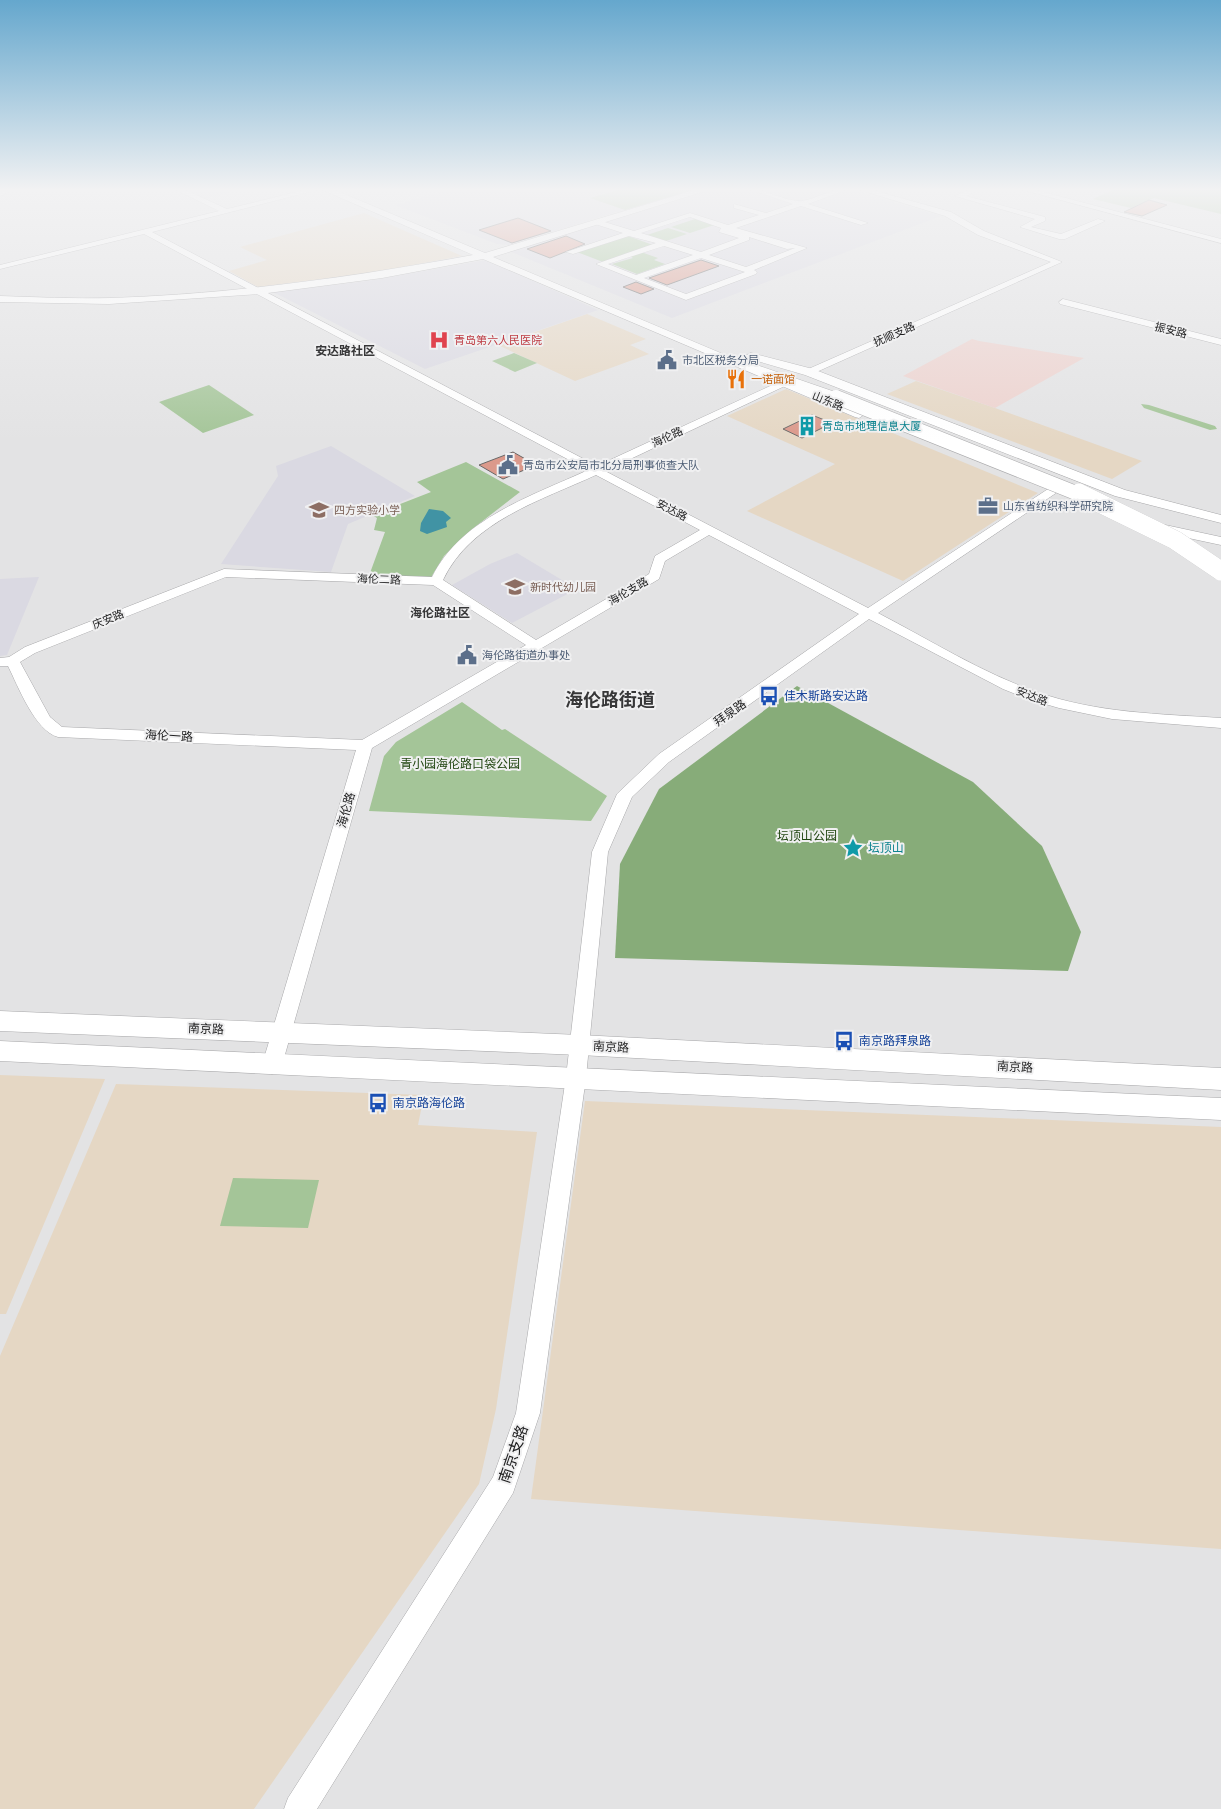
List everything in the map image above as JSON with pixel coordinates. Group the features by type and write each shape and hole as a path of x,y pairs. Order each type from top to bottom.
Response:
{"highway":[{"path":"745,359 1084,488 1177,533 1221,560"},
{"path":"763,360 839,395 1076,492 1175,540 1221,571"}],"main road":[{"path":"0,298 109,301 260,290 391,272"},
{"name":"山东路","path":"537,272 745,359 784,383 1052,491 1119,516 1183,534 1221,541"},
{"name":"山东路","path":"547,272 718,342"},
{"name":"山东路","path":"745,359 763,360 808,372 1086,481 1148,502 1221,519"},
{"path":"1148,502 1196,508 1221,508"},
{"path":"1119,516 1158,531 1221,564"},
{"name":"南京路","path":"0,1021 580,1045 1221,1079"},
{"path":"0,1051 1221,1109"}],"street":[{"name":"安达路","path":"225,272 594,471 710,529 868,614 1008,686 1050,703 1141,717 1221,723"},
{"path":"622,272 686,297 752,272"},
{"path":"636,278 652,272"},
{"name":"抚顺支路","path":"808,372 1034,272"},
{"name":"振安路","path":"1064,302 1221,342"},
{"name":"海伦路","path":"436,581 448,558 462,542 504,513 784,383"},
{"name":"拜泉路","path":"580,1045 600,852 625,794 664,758 868,614 1052,491"},
{"name":"海伦支路","path":"535,645 655,576 659,560 710,529"},
{"name":"海伦二路","path":"207,580 224,573 436,581"},
{"name":"庆安路","path":"6,662 30,650 207,580"},
{"path":"365,745 535,645 436,581"},
{"name":"海伦一路","path":"6,662 44,720 58,732 365,745"},
{"name":"海伦路","path":"272,1065 365,745"},
{"name":"南京支路","path":"299,1809 504,1484 528,1413 580,1045"}],"shaded area":[{"path":"232,272 373,272 370,273 258,287"},
{"name":"青岛第六人民医院","path":"416,272 514,272 598,310 425,369 273,292 367,281"},
{"path":"561,272 792,272 672,318"},
{"path":"587,314 646,339 630,345 649,354 575,381 498,345"},
{"path":"972,339 1084,358 995,408 903,376"},
{"path":"916,381 1142,461 1112,479 887,394"},
{"path":"786,389 1038,493 903,581 747,511 835,464 727,416"},
{"name":"四方实验小学","path":"331,446 415,496 348,524 331,572 221,564 278,476 276,466"},
{"name":"新时代幼儿园","path":"517,553 577,589 512,623 452,585 490,564"},
{"path":"39,577 7,655 0,656 0,579"},
{"path":"0,1075 105,1079 6,1314 0,1314"},
{"path":"116,1084 424,1095 418,1125 537,1132 496,1409 479,1484 254,1809 0,1809 0,1356"},
{"path":"585,1101 1221,1127 1221,1549 531,1499"}],"green space":[{"path":"514,353 537,363 515,372 492,361"},
{"path":"209,385 254,415 203,433 159,402"},
{"path":"1141,404 1215,426 1217,429 1210,430 1144,408"},
{"path":"466,462 520,492 471,530 444,556 430,579 370,573 385,532 374,530 377,518 372,515 431,492 417,482"},
{"name":"坛顶山公园","path":"797,686 973,782 1042,846 1081,932 1068,971 615,958 620,864 659,789"},
{"name":"青小园海伦路口袋公园","path":"462,702 502,730 505,729 607,796 591,821 369,811 384,756 396,742"},
{"path":"233,1178 319,1180 308,1228 220,1226"}],"water":[{"path":"429,509 443,511 451,518 446,522 447,527 427,534 420,531 421,523"}],"building":[{"path":"665,272 701,272 667,285 649,278"},
{"path":"636,282 654,289 641,294 623,287"},
{"name":"青岛市地理信息大厦","path":"812,415 832,423 802,438 783,429"},
{"name":"青岛市公安局市北分局刑事侦查大队","path":"513,452 536,465 503,479 479,465"}],"place":[{"name":"青岛第六人民医院","path":"439,340"},
{"name":"市北区税务分局","path":"667,360"},
{"name":"一诺面馆","path":"736,379"},
{"name":"青岛市地理信息大厦","path":"807,426"},
{"name":"青岛市公安局市北分局刑事侦查大队","path":"508,465"},
{"name":"山东省纺织科学研究院","path":"988,506"},
{"name":"四方实验小学","path":"319,510"},
{"name":"新时代幼儿园","path":"515,587"},
{"name":"海伦路街道办事处","path":"467,655"},
{"name":"佳木斯路安达路","path":"769,696"},
{"name":"坛顶山","path":"853,848"},
{"name":"南京路拜泉路","path":"844,1041"},
{"name":"南京路海伦路","path":"378,1103"}],"district":[{"name":"安达路社区","path":"345,351"},
{"name":"海伦路社区","path":"440,613"},
{"name":"海伦路街道","path":"610,700"}]}
